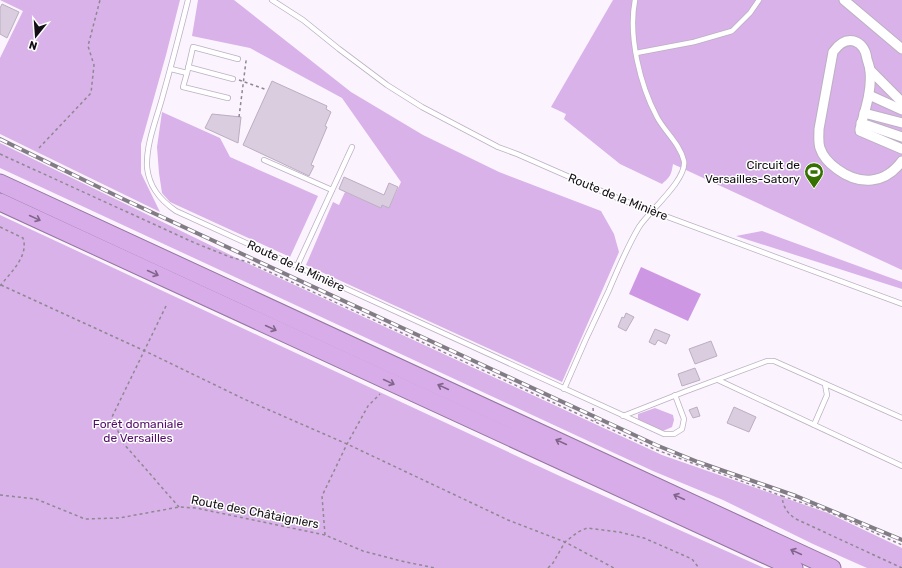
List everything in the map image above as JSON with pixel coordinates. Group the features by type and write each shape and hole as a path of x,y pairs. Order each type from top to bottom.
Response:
{"highway":[{"path":"0,183 832,568"},
{"path":"0,202 794,568"}],"street":[{"path":"844,0 902,49"},
{"path":"902,149 862,133 860,129 861,123 869,95 871,81 866,52 863,47 856,42 850,41 842,43 837,46 833,52 819,130 818,141 821,152 832,165 844,174 859,180 872,181 884,177 902,161"},
{"path":"870,70 902,102"},
{"path":"869,95 902,110"},
{"path":"864,113 902,122"},
{"path":"861,123 902,137"}],"lane":[{"name":"Route de la Minière","path":"188,0 148,150 147,168 152,188 163,202 176,211 664,434 674,434 682,429 684,418 675,395"},
{"name":"Route de la Minière","path":"272,0 303,20 387,85 422,107 498,147 652,212 902,304"},
{"path":"564,389 627,250 640,226 676,184 684,170 684,161 676,144 658,118 645,92 636,53 633,30 634,0"},
{"path":"636,53 694,42 732,30 750,13 759,0"},
{"path":"228,98 183,87 193,47 238,59"},
{"path":"188,67 233,79"},
{"path":"170,69 187,74"},
{"path":"297,266 352,147"},
{"path":"264,160 332,190"},
{"path":"623,416 767,361 774,361 902,418"},
{"path":"718,380 902,466"},
{"path":"814,425 827,395 825,384"}],"path":[{"path":"39,148 91,93 94,65 88,46 100,0"},
{"path":"238,59 246,60 239,117"},
{"path":"233,79 267,90"},
{"path":"0,154 195,243 230,257 248,262 597,423 673,456 827,511 902,546"},
{"path":"0,227 23,238 25,245 20,261 0,286 244,399 347,444 508,520 565,542 614,568"},
{"path":"166,306 145,352 112,417 123,443 179,506"},
{"path":"325,535 322,496 347,444 368,406 380,394"},
{"path":"594,403 593,413 594,419 597,423"},
{"name":"Route des Châtaigniers","path":"0,495 36,499 85,519 119,518 179,506 196,508 325,535 363,551 435,568"},
{"path":"782,496 783,505 788,514 796,519 902,568"},
{"path":"548,568 553,563 565,542 578,532 587,528 619,532 644,538 692,559 699,568"}],"green space":[{"path":"0,0 180,0 141,144 141,173 160,212 0,134 0,58 23,11"},
{"path":"198,0 234,0 351,92 423,135 499,172 601,211 614,234 619,252 562,382 306,265 333,202 339,205 345,192 381,208 382,205 389,208 401,182 342,98 250,48 192,36"},
{"name":"Circuit de Versailles-Satory","path":"613,0 902,0 902,270 673,164 670,175 662,184 620,164 564,119 566,114 551,107"},
{"path":"162,112 220,138 230,157 318,196 290,257 170,202 162,193 157,147"},
{"path":"0,143 247,263 662,455 828,513 902,548 902,568 867,568 813,544 723,500 653,471 0,168"},
{"name":"Forêt domaniale de Versailles","path":"0,215 564,478 764,568 0,568"},
{"path":"762,231 902,282 902,289 736,236"},
{"path":"655,408 673,415 674,420 672,427 663,431 638,420 638,414"}],"shaded area":[{"path":"641,267 701,294 688,321 629,294"}],"building":[{"path":"2,4 19,12 7,38 0,34 0,8"},
{"path":"272,81 327,106 326,109 331,112 325,126 327,127 311,165 314,166 309,176 243,145"},
{"path":"212,114 241,117 238,143 205,128"},
{"path":"344,177 384,195 389,183 398,187 389,208 382,205 381,208 339,189"},
{"path":"626,313 634,317 626,331 618,327 622,317 624,318"},
{"path":"655,329 670,335 666,344 658,340 655,345 649,342"},
{"path":"711,341 717,356 695,364 689,349"},
{"path":"695,368 700,380 682,386 678,374"},
{"path":"697,407 700,416 693,418 689,410"},
{"path":"734,407 756,417 749,432 727,423"}],"railway":[{"path":"0,139 123,199 656,445 698,462 796,496 902,540"}],"place":[{"name":"Circuit de Versailles-Satory","path":"814,189"}]}
